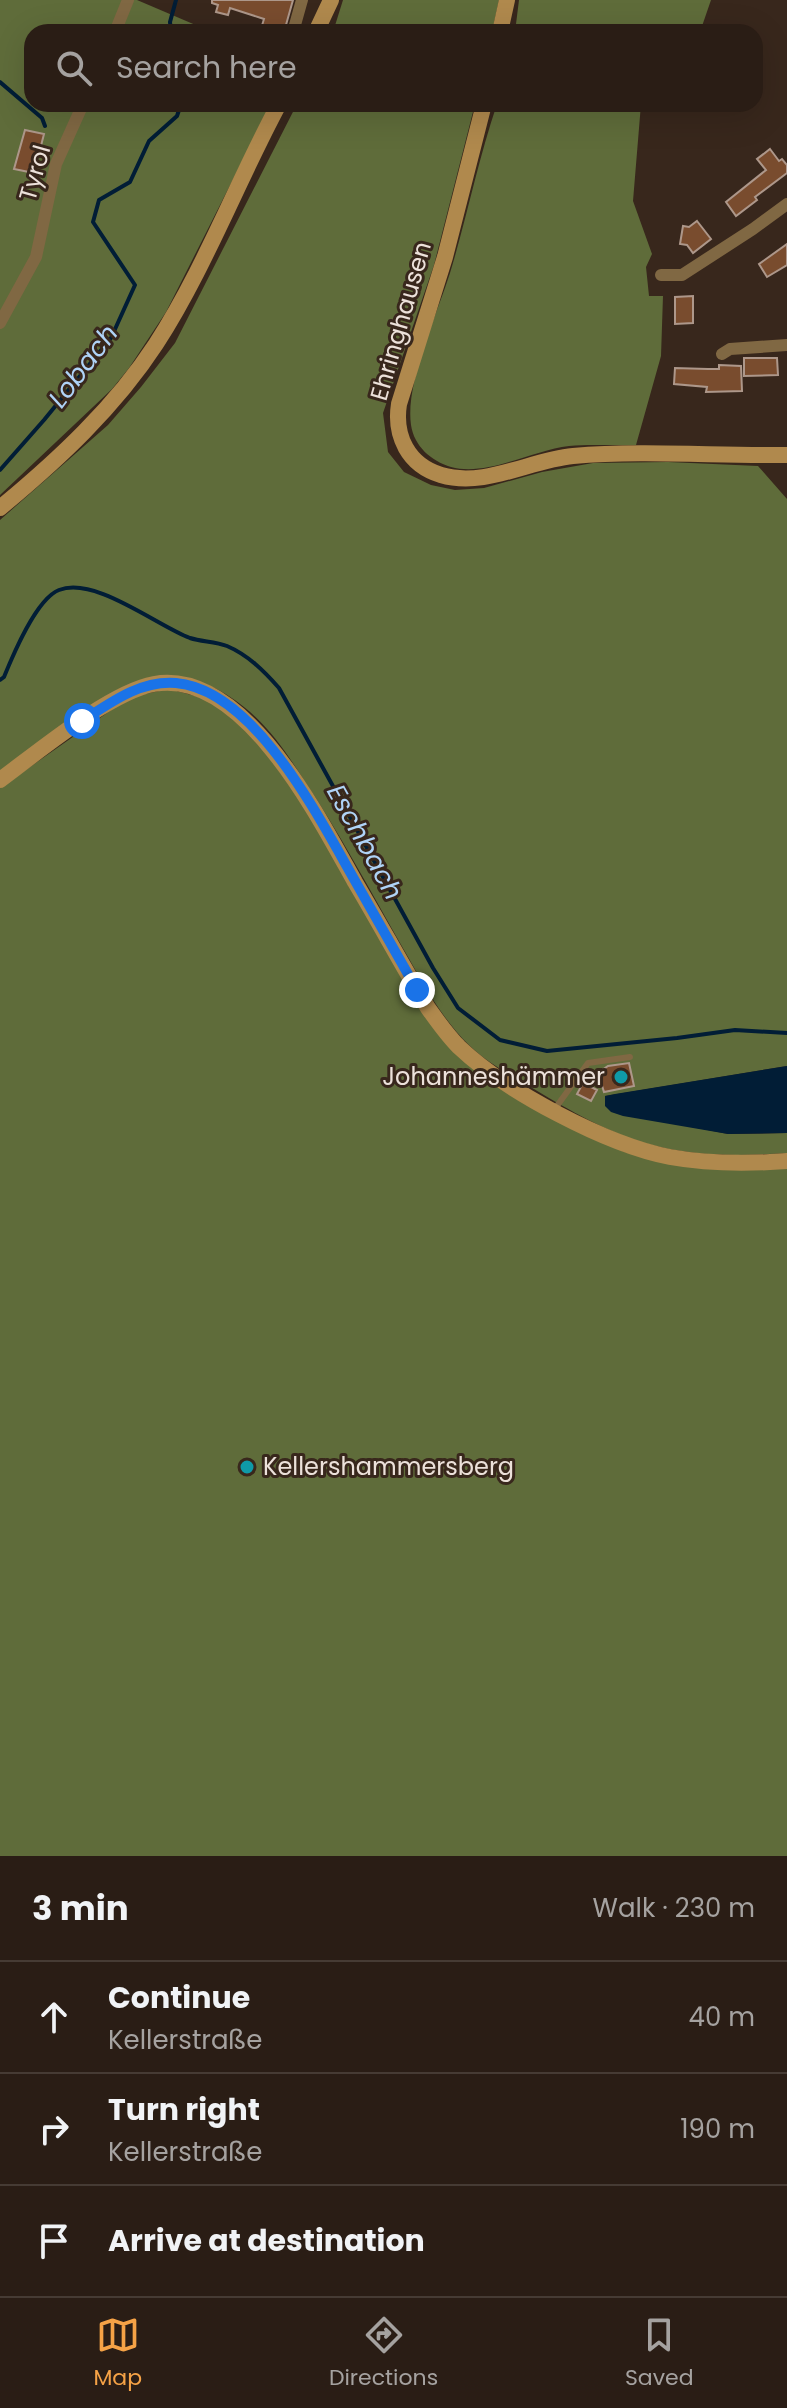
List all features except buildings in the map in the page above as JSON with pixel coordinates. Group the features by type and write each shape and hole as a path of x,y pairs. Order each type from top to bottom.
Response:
{"main road":[{"path":"320,24 331,0"},
{"path":"502,24 507,0"},
{"path":"0,508 104,412 156,344 184,297 273,112"},
{"name":"Ehringhausen","path":"482,112 445,257 399,404 398,428 409,454 431,471 468,478 574,456 787,455"},
{"path":"0,780 110,703 142,687 178,683 212,696 251,725 291,774 417,990 447,1034 479,1064 554,1110 616,1141 654,1154 729,1163 787,1161"}],"street":[{"path":"118,24 128,0"},
{"path":"295,24 302,0"},
{"name":"Tyrol","path":"0,323 36,257 56,164 79,112"},
{"path":"661,275 682,275 787,204"},
{"path":"722,354 730,349 787,345"}],"lane":[{"path":"554,1110 588,1063 630,1057"}],"green space":[{"path":"0,0 137,0 193,24 24,24 24,112 267,112 166,312 129,368 112,389 0,495"},
{"path":"343,0 499,0 494,24 336,24"},
{"path":"519,0 711,0 703,24 516,24"},
{"path":"293,112 473,112 434,265 383,413 388,452 404,472 431,485 455,490 484,488 542,472 593,463 758,466 787,499 787,1066 605,1096 682,1125 728,1134 787,1133 787,1153 700,1153 633,1139 575,1113 476,1051 459,1035 433,1000 342,841 283,749 253,714 213,687 180,677 155,677 0,772 0,520 108,425 175,343"},
{"path":"495,112 640,112 633,201 652,254 646,267 649,296 663,296 661,356 636,445 569,446 495,466 465,469 451,467 430,457 416,440 410,408 417,370 450,273"},
{"path":"169,689 203,698 227,713 253,737 306,809 433,1026 624,1152 787,1168 787,1856 0,1856 0,788 117,706 140,695"}],"water":[{"path":"787,1066 787,1133 728,1134 623,1116 605,1106 605,1096"}],"waterway":[{"name":"Lobach","path":"170,24 176,0"},
{"path":"0,82 24,103"},
{"path":"35,112 45,126"},
{"name":"Lobach","path":"0,470 111,338 135,285 93,222 99,200 130,182 149,141 178,112"},
{"name":"Eschbach","path":"0,680 34,616 50,595 59,590 90,590 125,604 190,638 227,646 255,664 279,688 458,1008 500,1040 547,1051 735,1030 787,1033"}],"place":[{"name":"Johanneshämmer","path":"621,1077"},
{"name":"Kellershammersberg","path":"247,1467"}],"route":[{"path":"82,721 142,687 170,683 185,684 202,691 242,717 274,751 315,811 417,990"}]}
